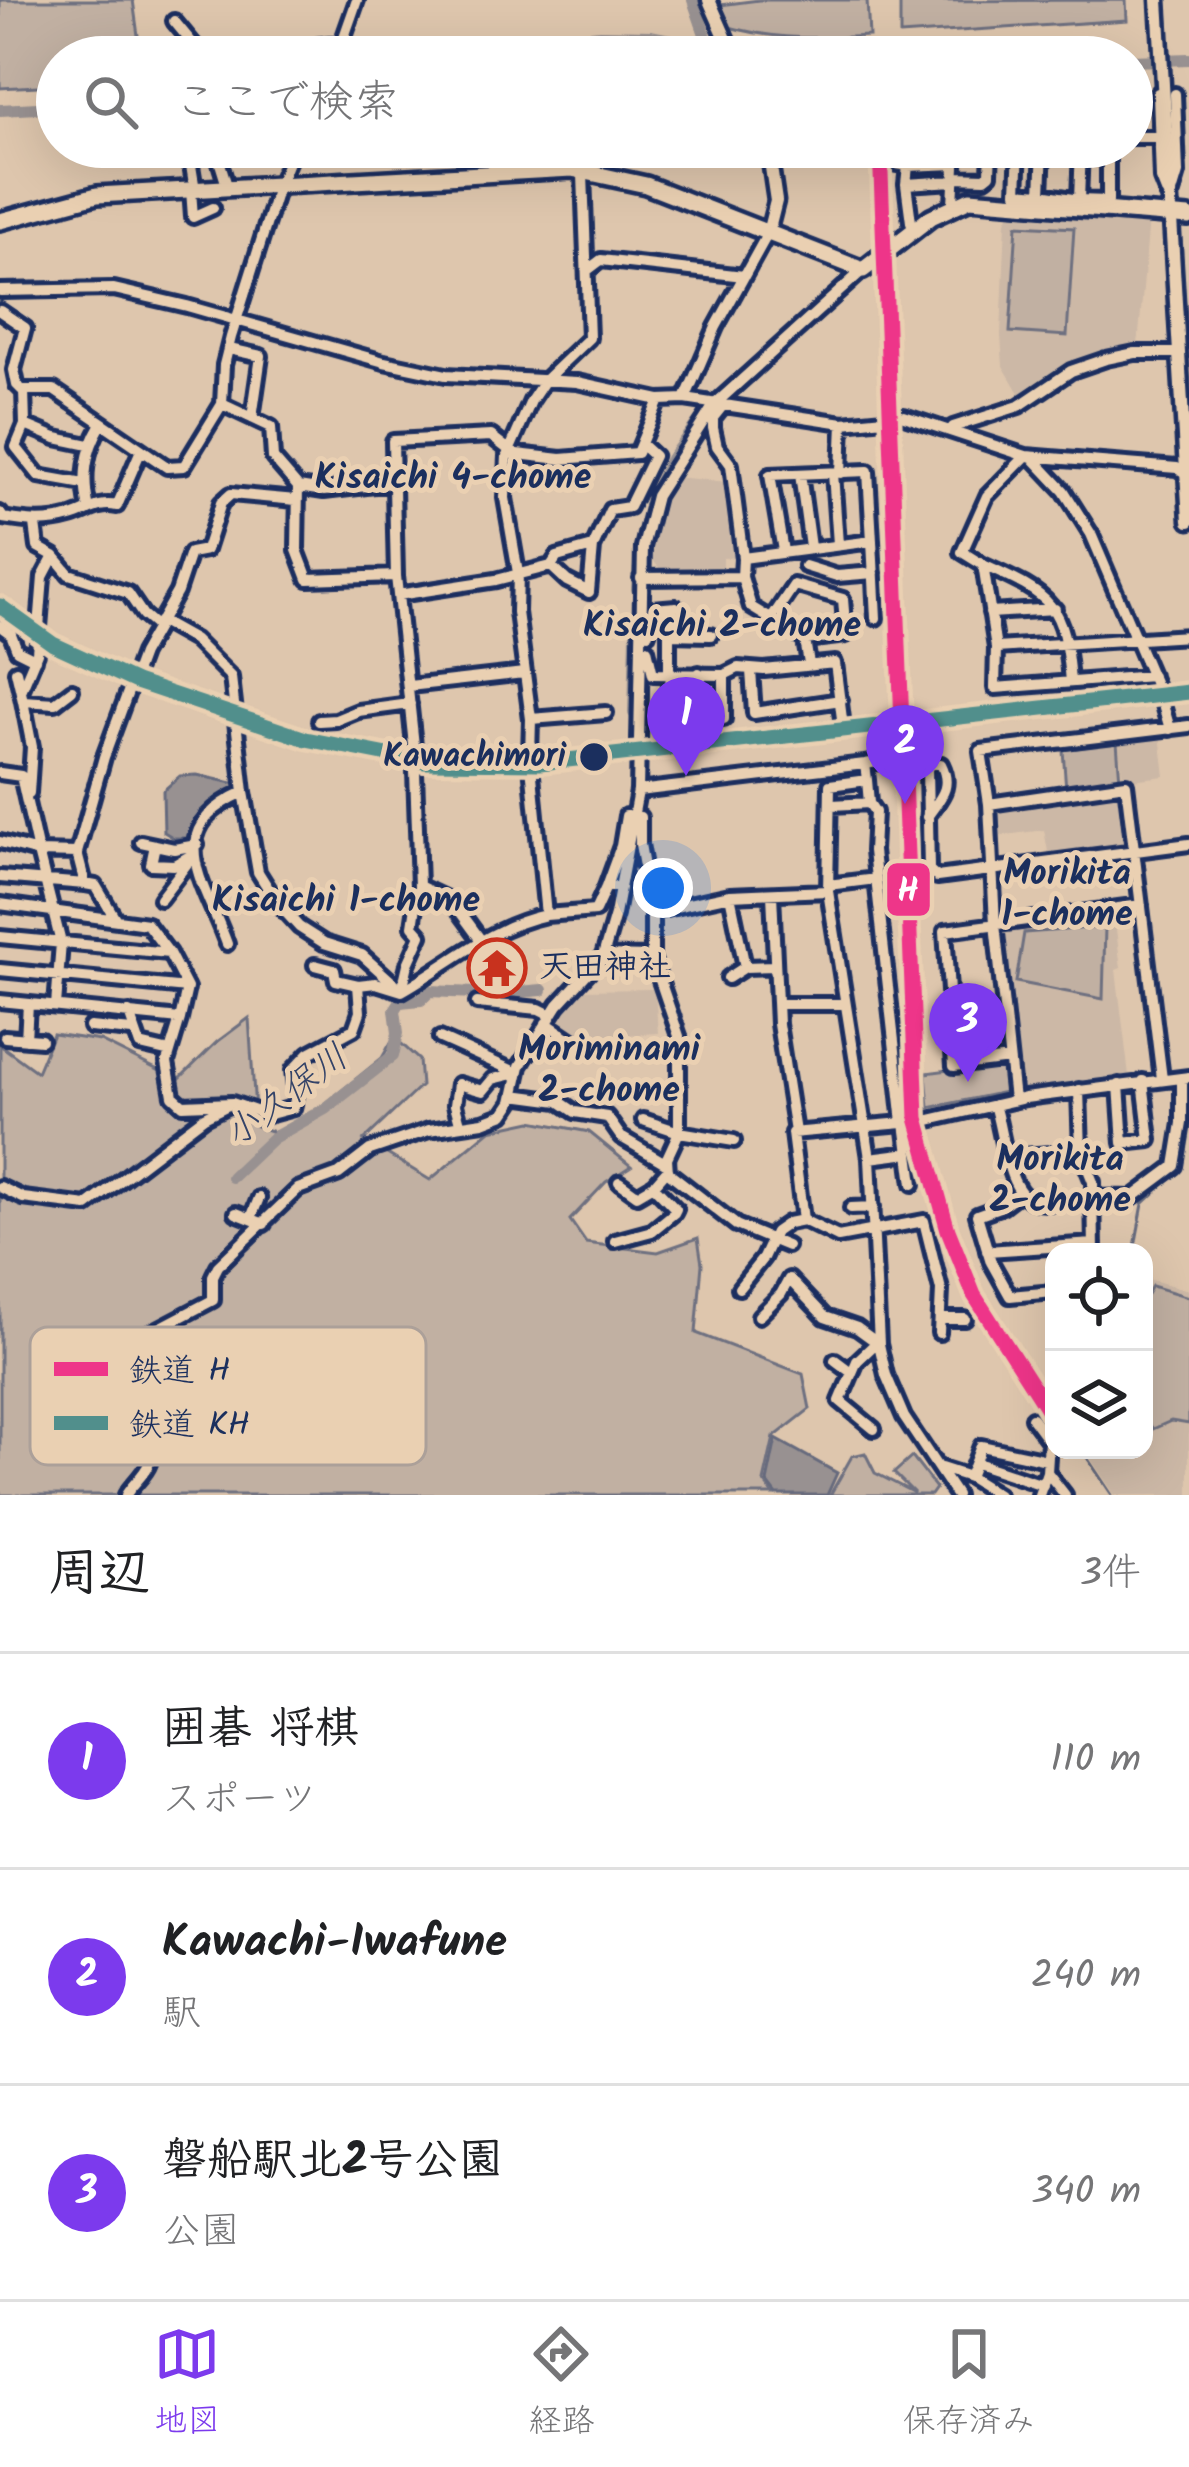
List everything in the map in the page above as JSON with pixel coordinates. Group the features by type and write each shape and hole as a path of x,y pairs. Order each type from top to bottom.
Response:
{"highway":[{"path":"0,220 97,195 508,170 580,170 646,185 863,271 931,217 953,205 989,199 1170,210 1189,217"}],"main road":[{"path":"709,0 726,36"},
{"path":"1158,0 1189,521"},
{"path":"768,233 776,201 771,168"}],"street":[{"path":"345,36 358,0"},
{"path":"174,21 186,36"},
{"path":"1158,93 1161,179 1170,210"},
{"path":"1170,210 1182,135 1175,94"},
{"path":"1153,137 1158,137"},
{"path":"190,168 193,217 213,208"},
{"path":"221,168 228,189"},
{"path":"0,311 25,328 14,370 16,386 54,390 167,467 184,466 222,404 229,349 285,168"},
{"path":"908,168 911,222"},
{"path":"919,168 985,178 990,168"},
{"path":"953,168 953,205"},
{"path":"1018,168 1017,192 1108,201 1108,168"},
{"path":"1041,194 1042,168"},
{"path":"1079,200 1080,168"},
{"path":"546,915 530,756 531,719 517,612 518,573 505,498 508,451 530,400 589,338 589,268 580,170"},
{"path":"907,184 952,174"},
{"path":"685,399 716,327 768,233"},
{"path":"589,268 601,260 744,276"},
{"path":"619,1182 637,1195 653,1185 667,1167 679,1132 679,1036 652,957 652,912 638,797 645,534 656,496 718,405 863,271"},
{"path":"0,291 114,290 446,375 577,382 659,400 685,399 843,423 885,419"},
{"path":"229,349 261,356 252,418"},
{"path":"950,429 1019,406 1070,370 1106,358 1179,353"},
{"path":"24,390 25,425 16,447 39,476 84,484"},
{"path":"415,754 396,576 393,440 491,436 508,451 561,459 637,452 659,400"},
{"path":"222,404 272,427 273,458 297,494 297,550 308,580 396,576"},
{"path":"718,405 713,428 716,446 730,465 742,577 751,608 805,640 846,635 842,599 794,585"},
{"path":"904,416 1029,456 1134,463 1177,468 1188,474"},
{"path":"838,544 837,473 843,423"},
{"path":"89,509 84,484 89,445 101,424"},
{"path":"25,425 89,445"},
{"path":"550,566 589,592 593,547 610,510 629,507 654,456 642,445"},
{"path":"0,513 3,518 35,524 75,517 103,503 117,506 141,450"},
{"path":"1029,456 987,496 962,552 1034,588 1055,609 1067,643 1070,682"},
{"path":"983,565 996,648 995,688 1154,682 1090,533 1064,491 1029,456"},
{"path":"783,551 770,475 868,471 876,618"},
{"path":"772,619 805,566 800,474"},
{"path":"85,884 77,853 104,757 137,669 177,592 190,553 206,550 221,503 231,494 297,494 392,484"},
{"path":"35,524 38,547 54,556 69,574 128,593 143,615 194,640 231,677 258,872 299,927 324,943 362,955 402,991"},
{"path":"742,558 872,541"},
{"path":"398,595 550,566 557,556 593,547"},
{"path":"22,696 35,659 43,577 54,556"},
{"path":"805,566 837,576 874,573"},
{"path":"641,578 742,577"},
{"path":"711,635 652,609 643,644 653,674 724,675 738,668 751,671 835,663 842,719"},
{"path":"991,613 1055,609"},
{"path":"671,617 668,719 724,719 724,675"},
{"path":"0,626 11,634 17,650 35,659"},
{"path":"996,648 1189,635"},
{"path":"805,640 809,664"},
{"path":"16,671 32,747 29,804"},
{"path":"751,671 754,713 841,700"},
{"path":"698,719 699,673"},
{"path":"410,686 524,674"},
{"path":"22,696 55,703 72,690"},
{"path":"319,721 410,704"},
{"path":"1163,705 1170,729"},
{"path":"531,719 606,713"},
{"path":"1014,1100 995,924 993,823 981,751 1189,726"},
{"path":"638,797 884,761"},
{"path":"866,764 869,803 875,812 876,879 913,1184"},
{"path":"402,991 421,935 413,926 419,886 415,772"},
{"path":"0,773 21,776 29,804 61,943 56,1006"},
{"path":"832,805 830,784 867,780"},
{"path":"989,804 1126,784 1162,1079"},
{"path":"160,899 194,851 211,812 244,792"},
{"path":"162,1327 213,1300 218,1266 298,1190 339,1174 370,1150 505,1114 518,1073 548,1019 603,956 612,887 638,797"},
{"path":"832,805 869,803"},
{"path":"832,805 828,812 828,888 870,1158 877,1344 904,1417 956,1495"},
{"path":"927,817 929,870 937,877 1113,859 1189,844"},
{"path":"0,842 38,852 77,853"},
{"path":"141,842 194,851"},
{"path":"155,845 151,864 174,865 194,851"},
{"path":"194,851 196,876 227,944"},
{"path":"0,877 96,886 115,918"},
{"path":"652,912 730,895 828,888 876,879"},
{"path":"419,886 453,902 480,939"},
{"path":"402,991 480,939 515,922 595,911 612,887"},
{"path":"772,894 777,1004 803,1220"},
{"path":"730,895 745,967"},
{"path":"0,904 147,924 187,988 167,1063 177,1102 232,1103 267,1115 293,1108 293,1070 309,1054 354,1029 360,1012 358,985"},
{"path":"1009,1059 954,1066 946,931 1141,905"},
{"path":"0,937 169,953"},
{"path":"603,956 652,957"},
{"path":"315,965 334,970 337,980 402,991"},
{"path":"728,978 745,967 776,966"},
{"path":"0,970 187,988"},
{"path":"0,1001 180,1019"},
{"path":"477,1003 523,1006 548,1019 580,1046"},
{"path":"26,1039 28,1004"},
{"path":"777,1004 845,1004"},
{"path":"129,1013 140,1045 170,1052"},
{"path":"90,1027 132,1031"},
{"path":"5,1037 41,1040"},
{"path":"440,1038 518,1073"},
{"path":"276,1066 293,1070"},
{"path":"460,1124 455,1106 458,1084 483,1091 493,1079 518,1073"},
{"path":"795,1132 904,1123 1014,1100 1185,1078 1175,1166 1132,1198 1037,1202 1018,1193 994,1105"},
{"path":"1119,1085 1123,1143 1150,1141 1143,1082"},
{"path":"1079,1090 1082,1152 1093,1182 1094,1243"},
{"path":"514,1095 559,1100 575,1112 607,1117 621,1137 667,1167 736,1225 787,1246"},
{"path":"0,1186 23,1198 87,1206 204,1118 232,1103"},
{"path":"644,1120 679,1132 734,1141"},
{"path":"1008,1157 1082,1152"},
{"path":"870,1158 909,1153"},
{"path":"615,1241 652,1231 674,1213 676,1209 653,1185"},
{"path":"1018,1193 1002,1206 976,1215 987,1251 1010,1296 1045,1293"},
{"path":"251,1218 259,1198"},
{"path":"851,1208 874,1207"},
{"path":"236,1213 265,1224"},
{"path":"739,1288 788,1223 803,1220 838,1237 924,1221 941,1290 939,1333"},
{"path":"987,1251 1045,1249"},
{"path":"759,1316 789,1279 825,1317 857,1328 877,1344"},
{"path":"940,1319 965,1318"},
{"path":"874,1429 840,1401 850,1372 877,1344"},
{"path":"835,1360 850,1372"},
{"path":"1032,1418 1049,1441 1044,1478"},
{"path":"969,1477 981,1447 1044,1478 1065,1495"},
{"path":"976,1462 1044,1478"},
{"path":"126,1495 147,1465"},
{"path":"938,1467 969,1477 998,1495"}],"shaded area":[{"path":"0,0 133,0 138,36 36,36 36,86 0,88"},
{"path":"759,0 867,0 869,36 782,36 729,27 720,5"},
{"path":"1126,0 1127,20 900,35 900,1"},
{"path":"1012,209 1149,219 1138,346 1095,355 1022,398 1003,366 1001,335 1006,221"},
{"path":"1017,225 1074,228 1067,336 1010,332"},
{"path":"674,477 728,482 738,557 723,558 723,573 662,571 650,557 659,502"},
{"path":"1160,735 1165,776 1123,781 1118,740"},
{"path":"1117,742 1120,781 1066,789 1063,750"},
{"path":"197,775 239,788 203,813 191,838 174,838 164,832 163,791 180,776"},
{"path":"1123,790 1130,843 1049,857 1044,830 998,836 996,811"},
{"path":"1114,914 1129,1076 1020,1093 1003,930"},
{"path":"1105,927 1103,999 1016,982 1024,933"},
{"path":"655,989 658,1033 574,1038 556,1026 555,1016 576,990"},
{"path":"249,1018 256,1126 285,1136 382,1058 394,1037 419,1060 421,1086 364,1140 430,1180 490,1130 532,1121 589,1132 631,1166 606,1182 570,1220 586,1243 658,1252 698,1238 702,1264 696,1333 803,1374 810,1409 774,1437 764,1482 774,1495 0,1495 0,1045 37,1072 53,1034 100,1041 178,1080"},
{"path":"1007,1066 1010,1091 929,1108 926,1073"},
{"path":"1153,1280 1189,1290 1189,1495 1115,1495 1091,1459 1153,1459"},
{"path":"1153,1286 1189,1297 1189,1424 1171,1421 1153,1429"},
{"path":"776,1439 837,1473 827,1495 777,1495 767,1482"},
{"path":"865,1453 875,1473 914,1493 894,1473 912,1457 936,1488 931,1495 830,1495 852,1456"}],"waterway":[{"path":"693,0 706,36"},
{"path":"591,36 650,36"},
{"path":"1153,60 1189,59"},
{"path":"0,110 36,108"},
{"name":"小久保川","path":"656,490 671,459 706,411"},
{"name":"小久保川","path":"637,589 642,532"},
{"name":"小久保川","path":"634,713 636,633"},
{"name":"小久保川","path":"232,1177 273,1138 325,1109 393,1056 398,1033 395,1010 400,1002 421,1000 430,991 498,994 542,990"},
{"path":"1136,1243 1143,1204 1179,1170 1189,1130"},
{"path":"1088,1459 1112,1495"}],"rail line":[{"name":"H","path":"881,168 917,1118 948,1230 974,1295 1045,1406"},
{"name":"KH","path":"0,606 53,644 136,682 306,739 424,762 540,763 1189,692"}],"place":[{"name":"Kawachimori","path":"594,757"},
{"name":"囲碁 将棋","path":"686,776"},
{"name":"Kawachi-Iwafune","path":"905,804"},
{"name":"天田神社","path":"497,968"},
{"name":"磐船駅北2号公園","path":"968,1082"}],"district":[{"name":"Kisaichi 4-chome","path":"453,478"},
{"name":"Kisaichi 2-chome","path":"722,626"},
{"name":"Morikita 1-chome","path":"1067,894"},
{"name":"Kisaichi 1-chome","path":"346,901"},
{"name":"Moriminami 2-chome","path":"609,1070"},
{"name":"Morikita 2-chome","path":"1060,1180"}]}
